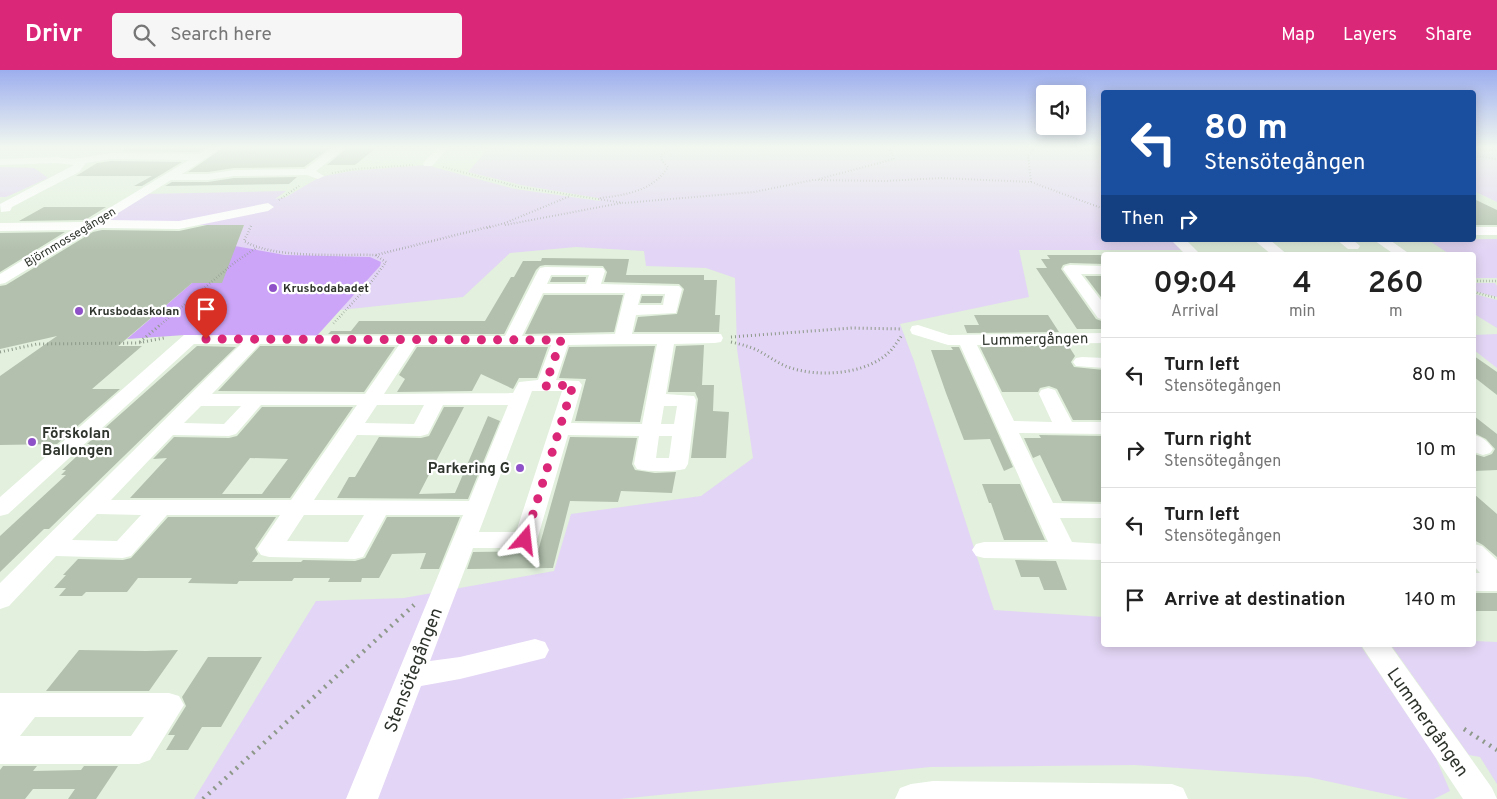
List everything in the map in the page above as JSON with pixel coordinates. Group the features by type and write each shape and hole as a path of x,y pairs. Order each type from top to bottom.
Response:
{"street":[{"path":"6,208 1,208 52,182"},
{"name":"Björnmossegången","path":"0,280 160,182"},
{"path":"0,226 179,225 268,207"},
{"path":"1476,231 1497,231"},
{"path":"1180,242 1191,252"},
{"path":"1264,242 1277,252"},
{"path":"1384,242 1399,252"},
{"name":"Lummergången","path":"1101,270 1070,270 1101,311"},
{"path":"511,341 538,288 674,289 670,310 629,310"},
{"path":"622,340 634,289"},
{"name":"Lummergången","path":"918,330 948,340 1101,338"},
{"path":"0,509 190,339 511,341 715,338"},
{"path":"655,400 687,400 678,464 644,464 655,400 666,339"},
{"path":"1,597 255,340"},
{"path":"545,386 561,340"},
{"name":"Lummergången","path":"966,340 1064,550"},
{"path":"380,508 355,550 269,549 411,341"},
{"name":"Lummergången","path":"1082,362 1101,362"},
{"name":"Stensötegången","path":"362,799 411,676 464,540 525,386 573,385 525,540 464,540"},
{"path":"1048,394 1065,428"},
{"path":"196,400 436,401 520,399"},
{"path":"167,429 229,430 256,400"},
{"path":"351,429 421,430 436,401"},
{"path":"1007,427 1101,428"},
{"path":"559,429 682,430"},
{"path":"90,507 477,508"},
{"path":"50,548 123,550 161,508"},
{"path":"1045,510 1101,511"},
{"path":"984,550 1101,552"},
{"path":"1476,554 1497,575"},
{"path":"1476,582 1497,582"},
{"name":"Lummergången","path":"1375,647 1481,799"},
{"path":"411,676 460,668 534,650"},
{"path":"0,738 14,705 169,705 139,750 0,750"},
{"path":"911,799 933,796 1172,799"}],"path":[{"path":"304,182 268,207 248,229 244,241 256,248 285,252 375,255 505,224 571,196"},
{"path":"499,182 571,196 624,203"},
{"path":"598,198 622,196 655,182"},
{"path":"488,228 624,203 754,192 803,182"},
{"path":"1031,182 1101,208"},
{"path":"138,343 234,263 256,248"},
{"path":"316,341 369,285 386,262 375,255"},
{"path":"1476,281 1497,281"},
{"path":"1476,293 1497,298"},
{"path":"715,338 852,328 918,330"},
{"path":"715,338 749,347 789,368 829,373 859,368 880,360 896,348 904,332 918,330"},
{"path":"0,352 37,344 138,343 158,338 190,339"},
{"path":"203,799 416,603"}],"shaded area":[{"path":"0,182 39,182 6,197 0,197"},
{"path":"311,182 489,182 515,189 600,201 598,198 509,182 1101,182 1101,242 1174,242 1181,250 1019,250 1029,297 900,324 914,361 994,610 1101,617 1101,647 1361,647 1435,756 1450,791 1434,799 1409,799 1308,777 1135,765 930,767 620,799 194,799 316,601 404,598 554,571 571,514 701,496 753,458 737,349 735,278 706,268 646,266 644,251 576,247 510,253 463,297 340,310 380,266 252,251 235,246 244,225 191,225 183,223 106,220 143,194 286,191 275,199 286,197"},
{"path":"1476,182 1497,182 1497,202 1476,192"},
{"path":"1476,239 1497,239 1497,278 1476,278 1476,252 1446,252 1431,242 1476,242"},
{"name":"Krusbodabadet","path":"235,246 285,255 370,257 381,262 380,266 314,339 185,335 127,339"},
{"path":"1476,283 1495,283 1497,286 1497,297 1476,292"},
{"path":"1476,295 1497,300 1497,328 1476,315"},
{"path":"1497,334 1497,368 1476,352 1476,335"},
{"path":"1476,641 1497,642 1497,784 1480,757 1469,755 1392,647 1476,647"}],"building":[{"path":"141,182 149,182 142,186 134,186"},
{"path":"172,182 291,182 289,184 165,186"},
{"path":"1476,200 1497,210 1497,225 1476,225"},
{"path":"44,207 106,207 85,220 19,221"},
{"name":"Krusbodaskolan","path":"207,225 244,225 222,283 192,283 118,346 142,346 92,389 120,389 57,444 0,445 0,376 57,336 0,349 0,286 6,285 93,232 102,230 179,231"},
{"path":"65,232 0,272 0,233"},
{"path":"1047,255 1101,255 1101,264 1070,263 1063,265 1061,269 1096,319 1101,321 1101,329 1077,329 1036,268 1047,268 1041,259 1050,259"},
{"path":"542,258 629,259 626,275 704,275 704,280 717,280 715,315 720,315 719,332 634,332 638,317 677,314 684,289 679,284 604,282 607,272 603,266 545,265 540,266 536,270 504,334 328,334 331,331 351,331 359,321 485,321 511,277 514,277 523,261 541,261"},
{"path":"1085,276 1101,276 1101,297"},
{"path":"552,277 586,277 585,282 550,282"},
{"path":"544,295 623,295 614,332 525,334"},
{"path":"642,296 663,296 661,303 640,303"},
{"path":"974,315 1048,315 1059,332 967,333 964,325 979,325"},
{"path":"704,345 702,385 714,385 713,411 729,412 726,458 691,458 698,399 695,392 668,392 676,346"},
{"path":"1068,345 1075,356 1071,362 1074,367 1101,370 1101,420 1073,420 1057,389 1049,386 1040,388 1038,392 1002,392 980,347"},
{"path":"197,346 236,347 49,529 44,529 0,572 0,536 66,475 61,475 66,470 62,470 90,444 87,444"},
{"path":"260,346 395,347 364,392 218,391"},
{"path":"655,346 640,422 575,421 586,379 559,378 569,347"},
{"path":"417,347 548,347 537,378 519,378 513,389 481,374 472,391 397,392 405,379 399,375"},
{"path":"951,347 959,347 1013,467 1004,471 990,439 964,440 931,350 953,350"},
{"path":"1476,357 1497,372 1497,395 1476,379"},
{"path":"262,407 353,407 290,498 130,498 167,458 153,459 174,437 229,438 237,436","holes":["250,458 288,459 262,494 222,494"]},
{"path":"444,407 464,407 419,494 455,493 488,416 500,421 468,499 337,498 349,477 355,477 379,437 421,438 429,436"},
{"path":"1476,418 1497,434 1497,470 1476,471 1476,455 1484,457 1492,454 1495,449 1486,439 1476,434"},
{"path":"1039,435 1101,436 1101,502 1062,501 1040,455 1033,458 1024,438 1041,438"},
{"path":"570,437 637,438 632,464 635,470 655,473 676,472 672,493 621,491 618,502 570,501 553,568 467,569 473,552 538,551"},
{"path":"982,484 1020,484 1045,540 1004,540"},
{"path":"1476,496 1497,514 1497,557 1476,541"},
{"path":"168,517 276,517 255,548 258,554 252,562 301,562 303,560 355,561 365,558 387,517 460,517 439,569 420,569 426,553 392,554 379,578 362,578 361,582 328,582 330,578 294,578 292,581 239,581 237,584 188,583 192,578 138,578 127,592 86,592 82,596 59,596 66,588 54,588 78,559 123,560 131,558"},
{"path":"1015,560 1056,561 1067,590 1044,590 1039,577 1021,577"},
{"path":"1476,593 1497,593 1497,611 1476,611"},
{"path":"79,650 178,650 149,691 46,691"},
{"path":"208,657 262,657 221,727 202,727 188,750 166,750 175,735 168,735 186,706 182,697"},
{"path":"3,766 37,766 33,771 81,770 84,766 118,766 96,799 68,799 75,789 33,789 25,799 0,799 0,770"}],"place":[{"name":"Krusbodabadet","path":"273,288"},
{"name":"Krusbodaskolan","path":"79,311"},
{"name":"Förskolan Ballongen","path":"32,442"},
{"name":"Parkering G","path":"520,468"}],"route":[{"path":"206,339 316,341 561,340 545,386 573,385 525,540"}]}
